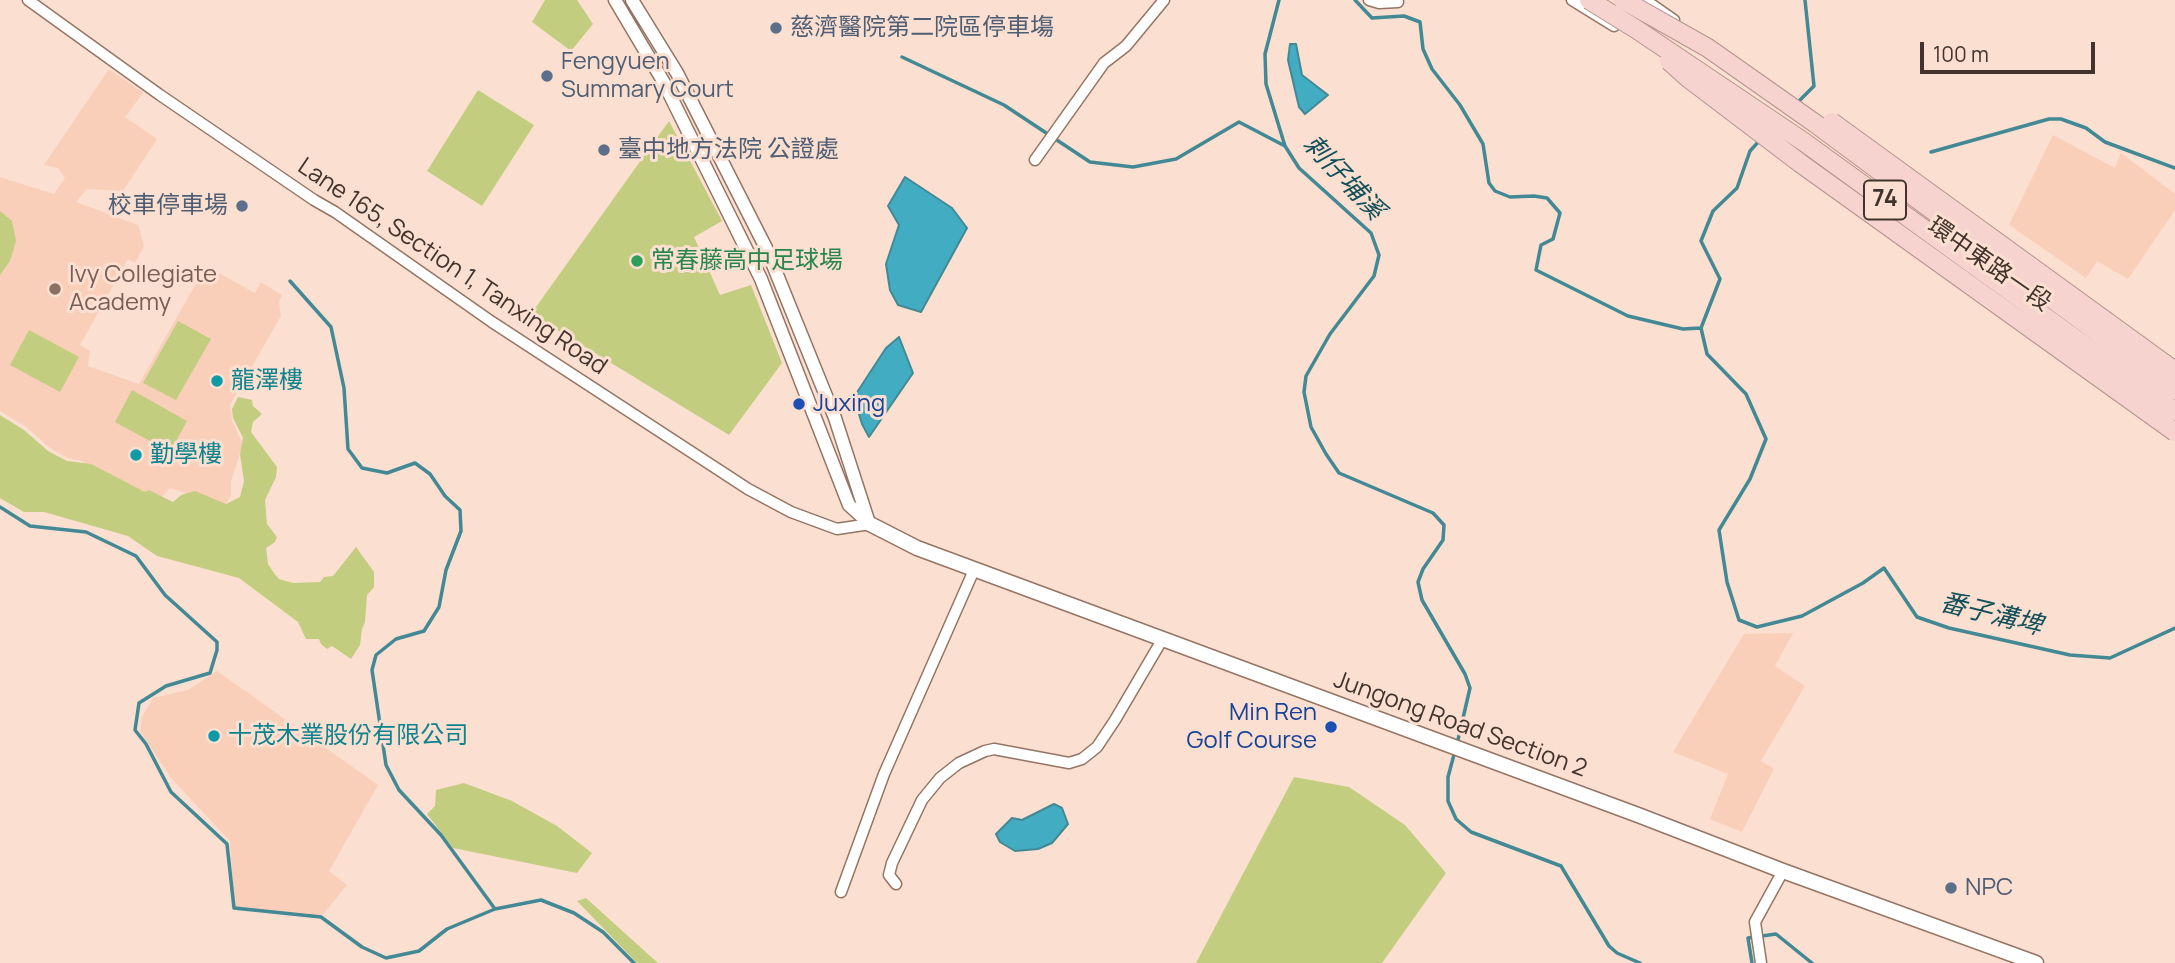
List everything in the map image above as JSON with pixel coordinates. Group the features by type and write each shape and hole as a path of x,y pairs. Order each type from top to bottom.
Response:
{"highway":[{"name":"74","path":"1588,0 1636,29 1804,142 2175,411"},
{"name":"74","path":"1623,0 1765,77 1812,108 2175,371"},
{"name":"74","path":"1636,29 1688,78 1800,163 2175,432"},
{"name":"74","path":"1708,48 1816,124 2175,390"}],"main road":[{"name":"Jungong Road Section 2","path":"870,524 916,548 974,570 2036,963"}],"street":[{"name":"Lane 165, Section 1, Tanxing Road","path":"28,0 160,96 335,212 492,322 748,489 791,512 837,529 870,524"},
{"path":"632,0 677,73 767,250 835,418 870,524 849,505 761,279 663,81 618,5 632,0"},
{"path":"1035,160 1104,63 1126,46 1164,0"},
{"path":"1369,0 1379,3 1398,2"},
{"name":"環中東路一段","path":"1572,0 1658,52 1745,111 1936,254 2175,422"},
{"name":"環中東路一段","path":"1645,0 1922,194 2029,277 2175,382"},
{"path":"1658,52 1677,22"},
{"path":"841,892 884,774 974,570"},
{"path":"896,884 889,875 892,863 922,800 940,778 959,763 994,749 1069,763 1082,759 1097,747 1162,640"},
{"path":"1761,963 1755,922 1783,871"}],"shaded area":[{"name":"Ivy Collegiate Academy","path":"109,69 143,93 125,117 157,139 123,191 87,189 76,202 138,225 144,246 135,263 128,259 80,345 90,351 88,366 139,384 206,266 255,293 261,282 282,295 279,302 281,316 230,405 232,421 243,444 231,481 231,495 225,506 170,488 157,502 90,468 82,461 68,458 50,448 26,427 0,411 0,177 54,194 65,178 58,168 44,165"},
{"path":"2053,135 2115,168 2121,153 2175,194 2175,210 2128,279 2097,261 2086,278 2009,225"},
{"path":"1793,633 1775,666 1805,686 1761,761 1774,769 1742,832 1710,819 1728,774 1673,752 1744,634"},
{"name":"十茂木業股份有限公司","path":"217,671 378,785 329,871 347,885 321,917 234,908 230,841 171,778 140,731 142,717 153,698 188,690"}],"green space":[{"path":"545,0 577,0 593,24 571,51 532,22"},
{"path":"478,90 534,125 482,206 427,171"},
{"name":"常春藤高中足球場","path":"669,121 722,221 694,237 720,295 751,285 782,363 729,435 531,314"},
{"path":"0,211 12,221 16,241 10,261 0,275"},
{"path":"178,321 211,339 176,400 143,383"},
{"path":"29,330 79,357 60,392 10,365"},
{"path":"132,390 187,421 170,452 115,422"},
{"path":"238,397 252,400 253,406 262,414 253,422 251,432 277,467 276,477 265,500 267,524 277,537 275,542 266,548 268,564 274,573 279,579 293,583 320,582 324,577 333,576 356,547 374,572 374,587 367,595 360,645 351,659 332,646 327,649 319,639 306,639 298,622 239,578 157,556 128,536 44,512 24,512 0,498 0,415 24,430 48,451 67,461 91,464 145,492 149,490 173,502 181,495 195,491 226,504 240,497 244,481 240,454 243,438 233,418 232,409"},
{"path":"1294,777 1349,787 1405,825 1446,873 1382,963 1196,963"},
{"path":"464,783 512,801 557,826 592,853 577,873 453,848 427,814 435,806 436,790"},
{"path":"586,898 658,963 637,963 577,901"}],"water":[{"path":"1290,44 1296,44 1302,75 1328,95 1305,114 1299,107 1288,60"},
{"path":"905,177 952,208 967,228 921,312 898,305 890,290 886,264 899,225 888,206"},
{"path":"899,337 913,373 869,437 854,397 886,348"},
{"path":"1054,804 1062,808 1068,824 1052,843 1038,849 1015,851 1000,842 996,834 1012,818 1022,820"}],"waterway":[{"name":"刺仔埔溪","path":"1279,0 1265,54 1266,84 1285,146 1299,168 1371,233 1379,255 1374,276 1330,334 1306,376 1304,392 1311,427 1339,473 1433,513 1444,525 1443,540 1423,569 1418,582 1422,600 1465,674 1470,688 1457,744"},
{"path":"1355,0 1372,18 1404,16 1420,22 1423,49 1432,69 1460,105 1483,144 1489,183 1495,191 1510,197 1547,198 1560,213 1553,239 1541,245 1536,270 1628,316 1683,329 1700,328"},
{"name":"番子溝埤","path":"1798,102 1814,86 1805,0"},
{"path":"902,57 1004,105 1090,162 1133,167 1176,159 1239,122 1285,146"},
{"path":"1931,152 2049,119 2061,119 2086,128 2105,142 2175,168"},
{"name":"番子溝埤","path":"1760,140 1750,151 1737,188 1713,211 1701,241 1720,279 1701,328 1707,354 1746,394 1766,439 1750,479 1719,530 1727,582 1739,620 1757,627 1802,616 1863,583 1884,568 1917,617 1949,628 2070,655 2110,658 2175,628"},
{"path":"290,281 331,327 344,388 348,449 362,468 387,473 415,463 430,474 445,496 460,510 461,531 446,570 439,607 424,631 396,639 376,655 372,670 386,765 399,790 441,835 495,909"},
{"path":"0,507 30,526 86,532 136,556 165,595 217,642 210,673 166,686 139,703 135,730 146,744 171,792 227,844 234,908 321,917 362,947 386,958 419,951 447,929 495,909 541,900 574,913 603,932 634,963"},
{"name":"刺仔埔溪","path":"1455,751 1448,777 1448,801 1456,819 1471,832 1561,866 1609,946 1617,953 1640,963"},
{"name":"刺仔埔溪","path":"1752,963 1748,938 1776,934 1812,963"}],"place":[{"name":"慈濟醫院第二院區停車塲","path":"776,28"},
{"name":"Fengyuen Summary Court","path":"547,76"},
{"name":"臺中地方法院 公證處","path":"604,150"},
{"name":"校車停車場","path":"242,206"},
{"name":"常春藤高中足球場","path":"637,261"},
{"name":"Ivy Collegiate Academy","path":"55,289"},
{"name":"龍澤樓","path":"217,381"},
{"name":"Juxing","path":"799,404"},
{"name":"勤學樓","path":"136,455"},
{"name":"Min Ren Golf Course","path":"1331,727"},
{"name":"十茂木業股份有限公司","path":"214,736"},
{"name":"NPC","path":"1951,888"}]}
